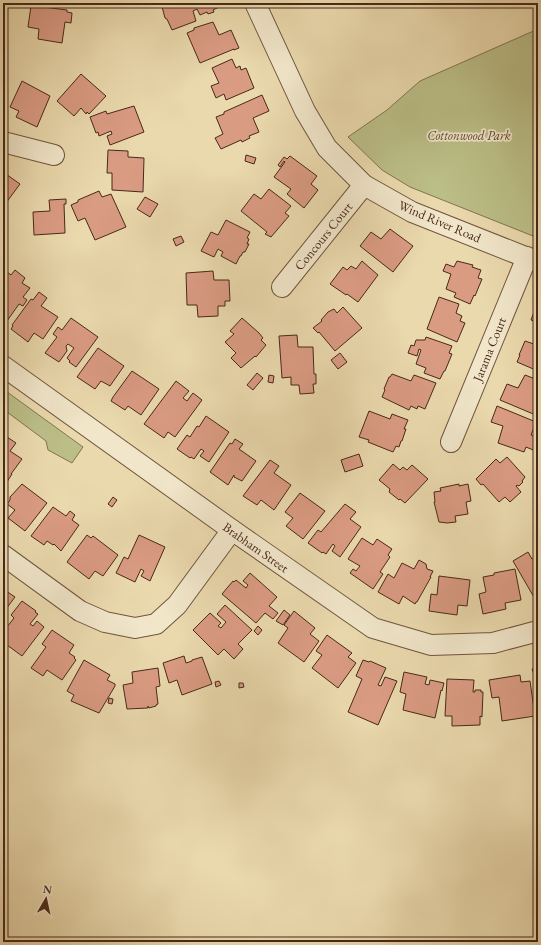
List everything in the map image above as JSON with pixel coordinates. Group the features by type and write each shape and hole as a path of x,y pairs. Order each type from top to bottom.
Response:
{"street":[{"name":"Wind River Road","path":"255,3 305,111 327,148 364,185 412,212 532,259"},
{"path":"3,142 54,155"},
{"name":"Concours Court","path":"282,287 364,185"},
{"name":"Jarama Court","path":"451,442 532,259"},
{"name":"Brabham Street","path":"3,366 232,530 373,628 432,645 493,643 538,631"},
{"path":"3,555 80,611 105,622 135,628 156,624 177,605 232,530"}],"green space":[{"name":"Cottonwood Park","path":"538,29 538,238 410,187 382,170 348,137 387,110 420,81"},
{"path":"3,389 83,447 72,463 48,450 46,441 3,409"}],"building":[{"path":"161,3 220,3 221,6 213,10 214,12 208,14 207,12 200,15 197,9 193,11 196,21 172,30 167,19 165,18"},
{"path":"31,6 67,10 67,12 72,13 71,23 65,22 62,43 38,39 39,29 28,27"},
{"path":"213,22 219,35 231,30 239,48 200,63 187,33 194,30 194,28"},
{"path":"232,59 236,68 240,66 241,70 246,68 254,88 226,100 224,94 216,98 211,86 219,83 212,68"},
{"path":"81,74 106,96 89,114 87,112 86,114 81,108 74,116 57,101"},
{"path":"22,81 50,96 37,127 16,117 19,111 10,107"},
{"path":"262,95 269,111 253,118 259,132 249,136 250,138 242,142 241,140 221,149 215,138 223,134 216,117"},
{"path":"134,106 144,132 110,145 107,136 112,134 111,131 99,136 98,132 96,133 90,117 106,111 107,114"},
{"path":"108,150 128,151 128,157 144,158 143,192 112,190 112,173 107,173"},
{"path":"246,155 256,158 254,164 245,161"},
{"path":"290,156 317,176 311,184 318,190 304,208 287,194 291,189 274,177 285,162 284,161 280,167 278,165 284,157 287,159"},
{"path":"3,172 20,184 3,207"},
{"path":"269,189 291,206 285,213 289,216 271,237 265,234 267,232 241,211 254,194 261,199"},
{"path":"99,191 102,197 111,194 126,227 95,240 85,218 78,221 71,205 78,202 78,200"},
{"path":"145,197 158,204 150,217 137,209"},
{"path":"66,199 66,204 64,204 65,233 34,235 33,212 50,211 49,200"},
{"path":"226,220 250,232 247,238 249,239 247,244 249,244 236,264 221,256 223,252 218,249 214,257 201,251 211,232 218,235"},
{"path":"390,229 413,246 393,272 360,246 371,232 381,239"},
{"path":"181,236 184,242 176,246 173,239"},
{"path":"362,261 378,275 358,302 330,284 343,267 347,270 351,266 356,269"},
{"path":"457,261 473,265 472,267 481,270 478,278 482,279 470,304 454,297 456,293 446,289 451,274 443,271 446,264 454,267"},
{"path":"15,270 25,278 22,283 30,288 23,297 27,300 23,306 19,304 7,321 3,319 3,277 7,272 11,275"},
{"path":"213,271 214,280 229,280 230,301 225,301 225,306 218,306 218,316 198,317 197,305 187,305 186,273"},
{"path":"39,292 47,298 41,306 58,317 43,339 34,333 28,342 11,329 13,326 12,325 31,299 33,300"},
{"path":"439,297 459,304 456,313 462,316 460,321 465,323 457,342 427,329"},
{"path":"538,304 538,323 531,320"},
{"path":"343,307 362,328 335,351 319,332 318,333 313,328 322,321 321,320 328,312 334,309 337,313"},
{"path":"71,318 98,337 76,367 69,362 70,361 67,358 74,348 68,344 66,346 67,351 59,362 45,353 57,337 53,334 58,327 62,330"},
{"path":"242,318 259,333 263,338 261,340 266,345 256,357 255,356 241,368 231,358 236,353 225,342 234,334 230,331"},
{"path":"297,335 298,347 313,347 314,374 316,374 316,384 313,384 314,393 300,394 299,385 291,385 291,377 282,378 279,336"},
{"path":"537,336 538,371 517,362 525,341 534,344"},
{"path":"426,337 452,346 449,353 452,354 440,379 424,373 426,368 416,364 421,350 419,349 417,356 408,353 411,345 414,346 416,340 425,340"},
{"path":"98,348 124,366 110,386 101,381 95,389 77,377"},
{"path":"340,353 347,362 338,369 331,360"},
{"path":"132,371 159,389 141,415 128,406 125,410 111,401"},
{"path":"257,373 263,378 253,390 247,385"},
{"path":"392,374 411,381 414,375 436,383 425,409 418,406 417,409 411,406 409,410 382,397 389,377"},
{"path":"269,375 274,376 273,383 268,382"},
{"path":"525,375 538,380 538,416 500,400 507,384 518,388"},
{"path":"176,381 189,391 183,398 187,401 193,393 202,400 175,437 168,432 164,438 144,424"},
{"path":"497,406 536,422 531,435 538,438 538,452 526,447 524,452 498,443 503,426 491,422"},
{"path":"369,411 390,419 392,414 408,420 404,429 406,429 402,441 399,447 396,446 393,452 368,442 369,440 359,437"},
{"path":"206,416 229,432 209,462 200,456 204,451 201,449 194,459 177,449 187,435 190,437 197,426 199,427"},
{"path":"4,435 16,443 10,451 22,459 5,485 8,487 3,494 3,437"},
{"path":"235,439 243,444 239,449 256,461 242,481 234,477 234,475 228,485 210,472 230,443 232,444"},
{"path":"359,454 363,466 345,472 341,460"},
{"path":"507,457 525,477 519,486 516,486 521,492 510,502 505,497 499,502 483,484 481,485 476,479 496,459 500,463"},
{"path":"270,460 279,466 274,473 291,485 274,510 261,500 257,505 243,496"},
{"path":"393,464 400,470 403,467 407,470 412,465 428,479 405,503 389,492 390,489 379,480"},
{"path":"22,484 47,503 25,531 8,518 15,510 7,504 10,497"},
{"path":"459,484 459,486 468,484 471,501 466,502 468,514 455,516 456,522 439,522 434,502 434,492 441,491 440,488"},
{"path":"300,493 325,511 303,539 286,526 293,518 285,512"},
{"path":"113,497 117,500 112,507 108,504"},
{"path":"345,504 356,512 350,519 361,527 340,557 332,551 335,546 333,544 326,554 323,552 322,553 308,543 318,530 321,532"},
{"path":"53,507 66,516 70,511 75,515 72,520 79,525 61,551 54,544 53,545 47,541 44,545 31,536"},
{"path":"87,535 91,538 93,536 118,555 103,576 95,571 89,579 67,562"},
{"path":"139,535 165,547 150,581 141,576 144,571 141,569 135,582 116,573 124,557 128,559"},
{"path":"362,538 373,545 377,539 392,549 388,555 390,557 380,572 383,574 373,589 350,573 353,569 356,571 360,566 348,559"},
{"path":"528,552 532,559 538,556 538,597 535,599 513,561"},
{"path":"419,560 426,564 427,569 433,571 415,604 403,596 399,604 378,592 388,574 394,578 402,563 414,569"},
{"path":"515,569 521,600 505,603 506,609 483,614 479,594 486,592 483,577 494,575 494,573"},
{"path":"250,573 277,597 269,606 278,613 273,619 265,613 256,623 222,594 233,581 234,582 236,580 246,588 248,585 243,581"},
{"path":"439,576 470,580 467,606 458,605 457,615 429,611 431,594 437,595"},
{"path":"3,589 15,597 3,613"},
{"path":"22,601 38,614 30,624 33,626 37,621 44,627 22,656 3,642 3,636 8,629 7,627 14,618 11,615"},
{"path":"225,605 252,630 238,644 243,649 234,659 224,649 218,655 193,630 210,613 221,623 218,626 221,628 226,622 217,614"},
{"path":"284,610 290,615 283,625 276,621"},
{"path":"294,611 315,628 310,634 319,641 304,662 278,643 288,628 284,625"},
{"path":"258,626 262,630 258,635 254,631"},
{"path":"52,630 74,645 69,653 75,657 74,658 76,660 62,680 47,670 43,676 31,668 46,647 42,644"},
{"path":"327,635 352,653 348,657 356,663 338,688 312,668 322,655 316,651"},
{"path":"184,656 186,663 202,657 212,684 182,695 177,680 169,683 163,663"},
{"path":"84,660 110,675 107,680 115,684 99,713 71,701 74,695 67,691"},
{"path":"363,660 370,661 386,668 378,685 381,686 385,677 397,681 378,725 348,712 362,679 356,676"},
{"path":"538,667 538,686 532,669"},
{"path":"158,668 160,686 156,687 158,704 149,708 148,706 148,708 127,709 123,685 133,683 132,672"},
{"path":"404,672 427,677 425,684 429,685 430,680 444,683 435,718 403,710 406,694 400,692"},
{"path":"520,675 521,682 530,681 535,716 502,721 499,697 492,698 489,680"},
{"path":"447,679 474,680 473,692 475,692 475,690 481,690 481,692 483,692 482,717 480,716 480,725 452,726 452,716 445,716"},
{"path":"219,681 221,685 216,687 215,682"},
{"path":"239,683 243,683 244,687 239,688"},
{"path":"109,698 113,699 112,704 108,703"}]}
